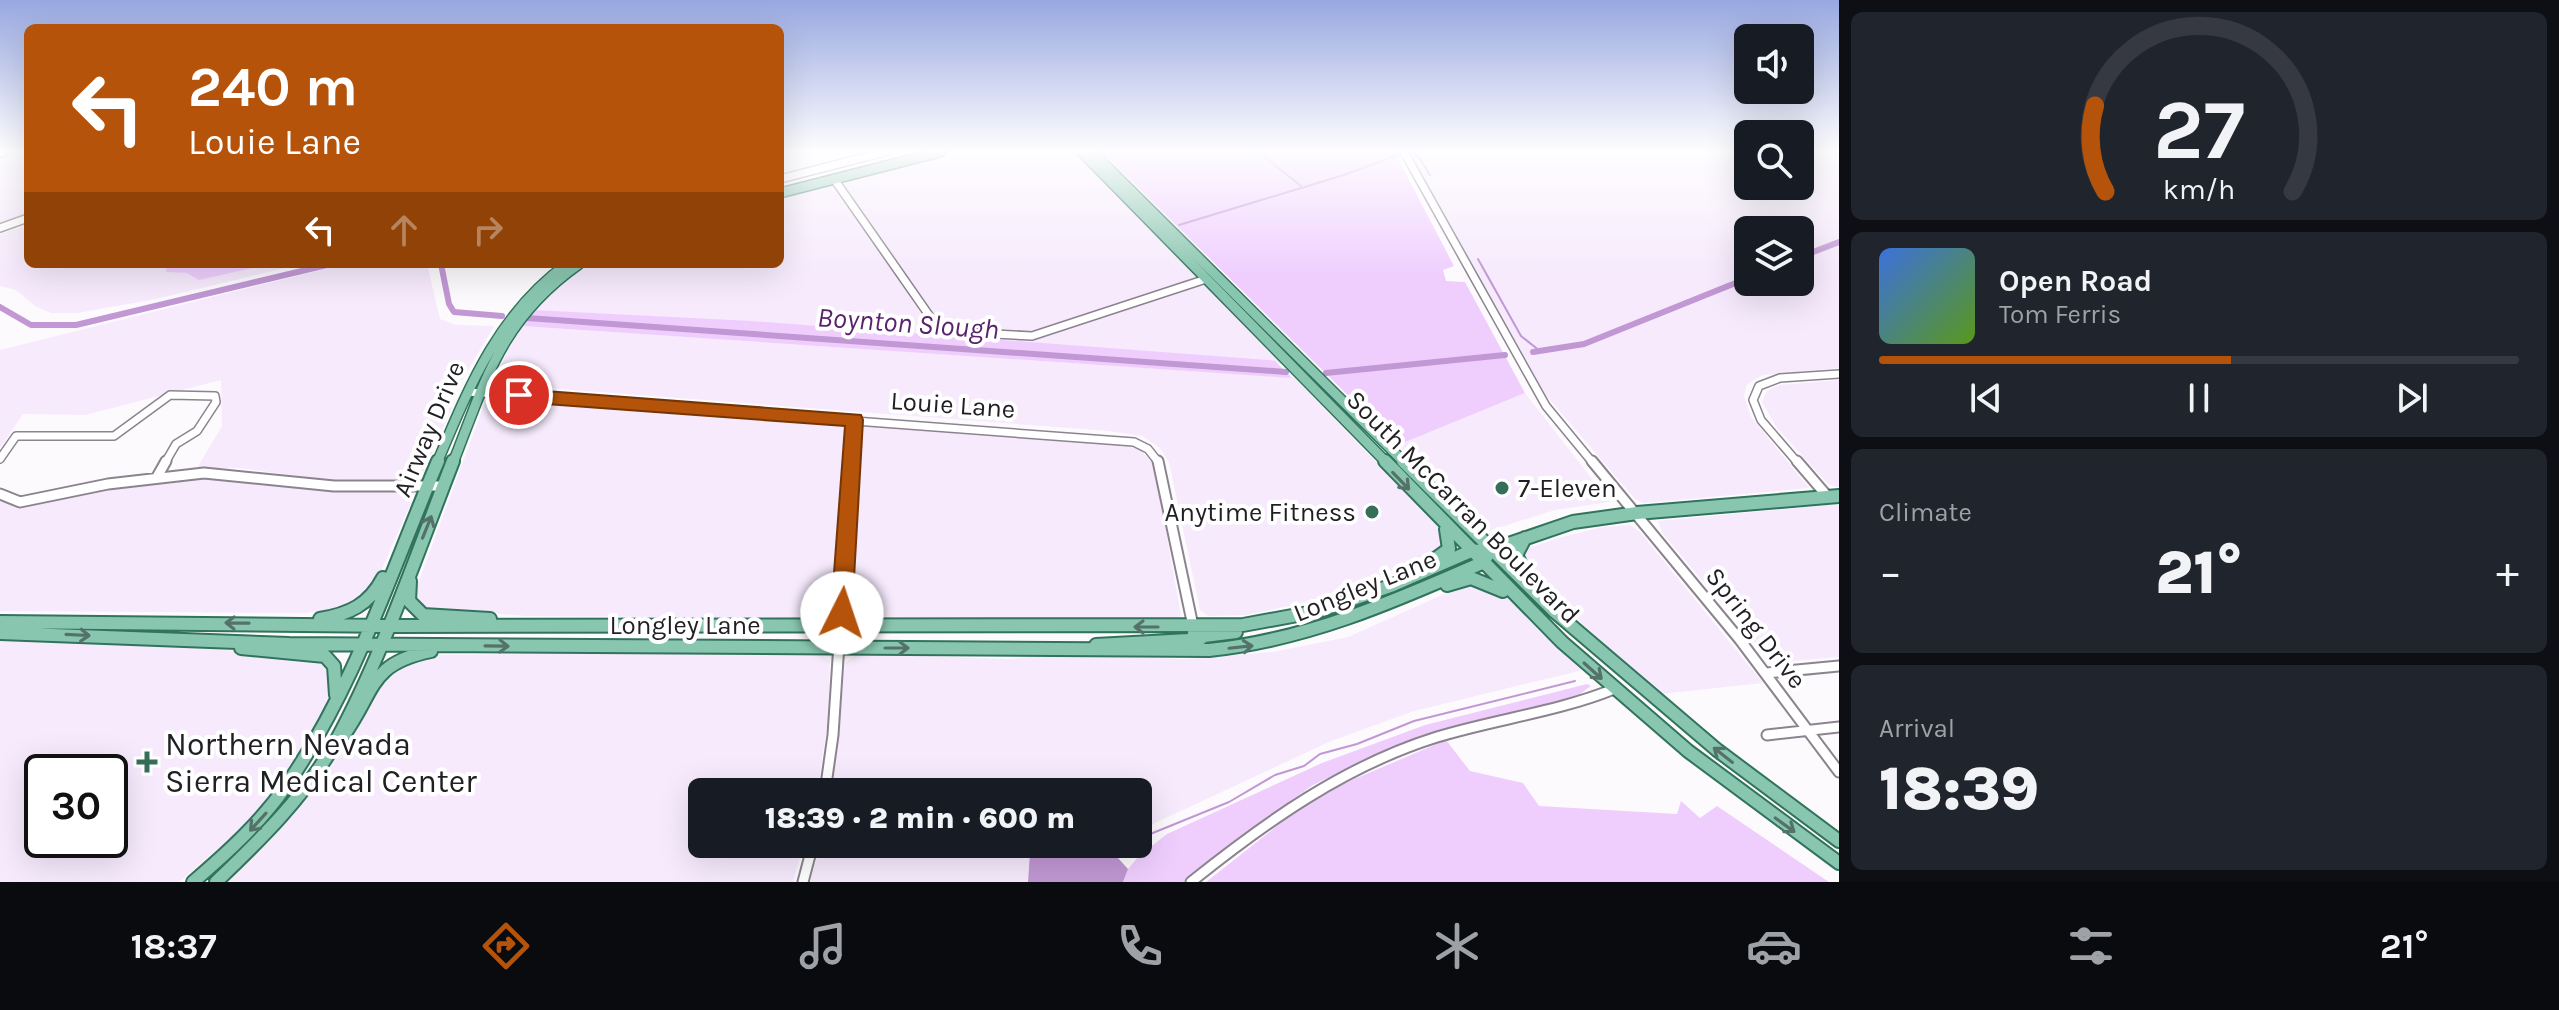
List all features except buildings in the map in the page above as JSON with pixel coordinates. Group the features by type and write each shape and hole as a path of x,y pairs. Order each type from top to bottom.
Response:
{"main road":[{"name":"South McCarran Boulevard","path":"1122,193 1532,613 1614,689 1730,784 1839,863"},
{"name":"South McCarran Boulevard","path":"1133,193 1555,612 1717,750 1839,841"},
{"path":"537,298 544,286 564,268"},
{"name":"Airway Drive","path":"326,756 384,635 416,555 443,486 485,355 525,298 564,268"},
{"name":"Airway Drive","path":"193,882 231,849 272,806 307,757 332,712 428,486 474,392 502,343 537,298 574,268"},
{"path":"1206,279 1218,284 1279,340"},
{"name":"Longley Lane","path":"0,633 224,642 535,626 1193,627 1267,622 1319,611 1471,551 1491,550 1573,522 1637,513 1834,496"},
{"path":"280,624 337,617 365,604 378,590 403,531 417,513"},
{"path":"1365,595 1447,552 1449,534 1440,521"},
{"path":"1526,536 1517,547 1517,563 1555,612"},
{"path":"1482,563 1491,550"},
{"path":"416,555 408,595 411,607 417,611 434,616 523,622 535,626"},
{"name":"Longley Lane","path":"0,622 280,624 464,646 1237,648 1291,639 1350,621 1482,563"},
{"path":"1388,604 1471,578 1494,585 1532,613"},
{"path":"1198,649 1197,641 1204,636 1271,628 1319,611"},
{"path":"1070,649 1110,642 1189,640 1195,636 1193,627"},
{"path":"224,642 267,652 325,656 334,666 337,679 332,712"},
{"path":"216,882 277,823 352,725 376,676 388,663 408,654 464,646"}],"street":[{"path":"844,193 940,331 1035,336 1206,279"},
{"name":"Spring Drive","path":"1427,193 1543,400 1766,673 1839,772"},
{"path":"0,228 24,219"},
{"path":"1834,496 1761,420 1753,400 1759,386 1772,380 1839,374"},
{"name":"Louie Lane","path":"474,392 1126,440 1148,449 1162,469 1193,627"},
{"path":"0,459 16,436 114,436 170,395 215,396 216,402 200,427 176,444 157,477"},
{"path":"827,778 833,735 854,420"},
{"path":"0,494 20,502 157,477 221,473 334,486 443,486"},
{"path":"1766,673 1839,666"},
{"path":"1191,882 1286,808 1365,764 1436,737 1568,707 1614,689"},
{"path":"1767,735 1839,727"},
{"path":"803,882 809,858"}],"shaded area":[{"path":"0,193 24,193 24,220 0,229"},
{"path":"795,193 1117,193 1283,364 530,311 581,268 784,268 784,196"},
{"path":"1144,193 1416,193 1454,266 1443,270 1446,281 1465,282 1525,393 1398,445"},
{"path":"1431,193 1734,193 1734,200 1814,200 1814,193 1839,193 1839,368 1763,375 1747,384 1744,396 1751,417 1809,488 1644,503 1635,499 1545,394"},
{"path":"24,226 24,268 285,268 156,299 77,313 51,313 35,306 16,290 0,286 0,234"},
{"path":"166,268 253,268 199,280 187,273 166,272"},
{"path":"329,268 428,268 440,319 456,325 494,326 463,379 458,382 452,397 455,401 421,479 329,480 238,468 197,468 222,426 221,380 85,415 23,414 0,448 0,350"},
{"path":"533,310 751,321 1268,360 1275,361 1292,378 522,326"},
{"path":"522,326 1295,378 1438,526 1443,543 1437,551 1326,598 1246,615 1208,616 1200,610 1169,462 1160,448 1142,436 495,384 507,352"},
{"path":"1839,380 1839,487 1836,487 1828,484 1777,428 1762,402 1767,391 1779,385"},
{"path":"1525,393 1610,502 1555,510 1485,532 1398,445"},
{"path":"499,398 845,425 831,615 822,618 526,616 426,608 416,597 417,586 484,405"},
{"path":"865,426 1139,448 1154,464 1181,616 1171,619 1035,619 852,616 860,430"},
{"path":"193,479 221,479 321,491 415,494 373,589 367,596 343,609 302,613 0,611 0,502 28,505 109,489"},
{"path":"1839,504 1839,657 1779,662 1764,654 1663,534 1658,521"},
{"path":"1630,525 1640,532 1763,683 1660,694 1543,588 1527,569 1522,555 1529,548 1558,538 1603,527"},
{"path":"1469,583 1503,594 1583,670 1414,711 1331,741 1152,824 1152,778 833,778 845,663 857,654 1013,659 1037,655 1186,659 1273,652 1348,637"},
{"name":"Northern Nevada Sierra Medical Center","path":"0,638 312,655 329,664 332,695 306,745 272,793 236,833 179,882 0,882"},
{"path":"820,654 830,661 828,720 819,778 688,778 688,858 800,858 793,882 228,882 311,794 351,735 374,685 417,655"},
{"path":"1587,684 1591,686 1573,699 1459,725 1395,746 1313,785 1236,839 1183,882 1123,882 1137,858 1152,858 1152,846 1167,834 1322,763 1425,725"},
{"path":"1446,740 1470,771 1523,783 1539,806 1677,814 1681,801 1700,818 1717,806 1829,882 1206,882 1296,811 1331,789"},
{"path":"817,858 1030,858 1028,882 810,882"},
{"path":"1030,858 1118,858 1128,869 1123,882 1028,882"}],"waterway":[{"path":"1179,225 1284,193"},
{"path":"1814,252 1839,242"},
{"path":"1478,259 1521,336 1540,351"},
{"path":"0,307 31,325 76,325 314,268"},
{"path":"442,268 449,304 454,312 502,316"},
{"path":"1533,352 1584,344 1734,284"},
{"name":"Boynton Slough","path":"527,318 1286,372"},
{"name":"Boynton Slough","path":"1326,373 1505,355"},
{"path":"1152,833 1229,802 1275,775 1304,766 1320,754 1357,744 1414,721 1575,681"}],"place":[{"name":"7-Eleven","path":"1502,488"},
{"name":"Anytime Fitness","path":"1372,512"},
{"name":"Northern Nevada Sierra Medical Center","path":"147,762"}],"route":[{"path":"519,395 854,420 842,613"}]}
